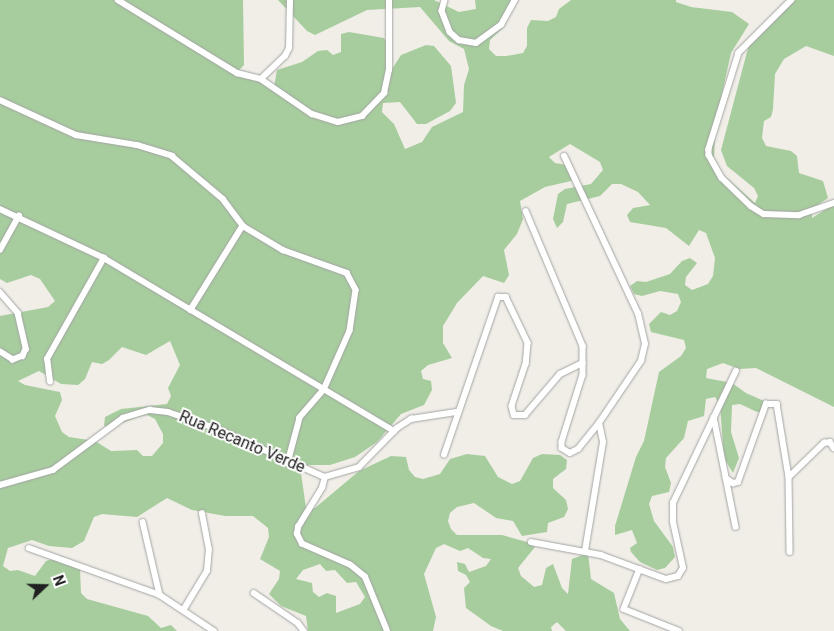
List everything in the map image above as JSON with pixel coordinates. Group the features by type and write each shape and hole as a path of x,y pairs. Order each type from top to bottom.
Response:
{"street":[{"path":"118,0 237,73 261,79 312,114 338,122 362,116 378,102 387,82 389,0"},
{"path":"261,79 285,56 289,48 290,0"},
{"path":"444,0 442,11 450,32 459,40 476,43 501,25 515,0"},
{"path":"792,0 739,53 708,149 709,156 722,178 751,206 764,214 798,215 834,203"},
{"path":"0,100 76,135 137,145 172,156 222,199 243,226 282,250 347,273 356,290 350,331 324,390 300,418 288,463"},
{"path":"526,211 584,346 584,363 562,448 570,453 578,449 599,423 641,361 644,334 638,314 564,156"},
{"path":"0,209 19,216 104,258 394,431"},
{"path":"0,250 19,216"},
{"path":"191,310 243,226"},
{"path":"50,382 47,359 104,258"},
{"path":"0,292 18,313 26,349 23,356 13,360 0,352"},
{"path":"444,456 457,412 500,295 505,295 510,302 528,343 526,364 512,406 514,415 525,415 560,374 584,363"},
{"path":"531,542 585,550 671,580 682,572 680,547 672,512 673,503 736,370"},
{"path":"726,478 733,483 738,482 769,402 778,406 789,476 790,552"},
{"name":"Rua Recanto Verde","path":"0,486 53,470 123,418 142,410 168,412 218,428 288,463 324,477"},
{"path":"387,631 365,577 350,565 302,544 298,539 298,527 322,488 324,477 359,467 394,431 411,419 457,412"},
{"path":"714,417 736,527"},
{"path":"585,550 603,442 599,423"},
{"path":"789,476 824,443 830,442 834,448"},
{"path":"184,608 207,571 209,550 202,514"},
{"path":"143,522 160,595"},
{"path":"29,548 160,595 184,608 214,631"},
{"path":"640,569 624,609 679,631"},
{"path":"254,593 298,623 304,631"}],"green space":[{"path":"0,0 243,0 244,65 238,71 274,87 277,70 302,62 318,51 327,50 333,55 341,52 341,34 349,32 384,38 389,46 386,63 392,69 401,55 426,45 434,46 451,66 456,103 450,111 426,124 417,124 400,102 383,103 382,112 394,124 405,149 422,142 432,127 463,112 464,85 469,69 464,49 449,41 420,7 367,10 315,35 307,31 278,0 434,0 459,12 476,9 475,0 517,0 504,27 490,40 489,49 496,56 523,53 527,46 527,28 531,20 548,21 556,17 559,9 571,0 676,0 676,2 691,7 732,12 749,24 731,53 716,121 714,158 721,173 755,203 758,196 754,188 727,166 721,150 750,43 792,0 834,0 834,56 806,46 784,59 775,74 773,109 771,117 764,121 762,138 766,146 791,151 797,156 799,173 823,181 828,198 812,209 812,218 834,204 834,407 756,368 739,369 723,363 707,369 706,378 732,383 746,393 771,404 766,411 757,412 740,404 732,405 731,432 739,458 733,473 724,458 720,405 715,397 706,399 704,416 688,421 684,438 666,458 665,467 671,483 669,492 652,496 649,504 654,521 673,547 675,557 665,568 657,570 640,562 631,552 630,548 637,543 632,530 615,535 615,526 636,457 644,441 659,372 681,356 686,348 684,340 651,332 649,324 661,312 670,315 677,311 681,302 678,294 660,291 642,296 634,294 630,286 637,281 646,282 670,274 682,261 690,258 697,263 686,277 685,285 692,290 708,284 713,276 715,258 706,233 699,230 689,246 666,228 630,222 627,215 633,208 650,205 638,192 621,184 612,184 600,196 567,204 563,222 557,228 553,219 558,194 565,189 591,184 603,170 600,162 570,144 549,157 555,163 572,166 576,174 571,181 545,187 520,201 523,219 517,234 504,250 509,275 504,283 483,276 457,303 443,326 443,343 452,358 428,365 421,371 423,379 431,381 432,390 424,405 401,414 377,442 355,457 330,465 305,465 301,473 306,508 315,508 359,471 391,456 406,457 409,470 415,477 423,479 440,474 450,459 467,454 485,456 498,477 512,484 520,481 533,458 542,454 560,455 567,460 566,469 553,479 553,488 566,500 568,509 564,517 548,523 547,532 522,536 513,521 496,518 474,503 457,507 450,513 448,521 451,529 457,535 502,535 527,542 535,547 518,568 521,576 534,587 542,585 546,568 553,564 562,588 568,594 572,559 588,553 591,579 614,593 620,619 630,631 566,631 557,622 551,627 552,631 503,631 491,626 466,608 464,588 470,582 466,575 458,571 457,562 465,564 469,572 486,566 491,559 483,558 468,548 460,551 444,544 436,548 424,574 436,617 433,631 308,631 306,616 281,606 269,594 279,579 280,571 260,559 269,537 268,528 253,516 225,516 192,510 167,498 137,517 102,514 94,517 84,541 72,548 49,546 32,540 8,548 3,566 10,571 18,570 35,576 46,561 62,556 80,569 81,593 87,599 148,616 161,628 171,625 177,631 0,631 0,316 48,307 55,301 40,279 31,275 7,283 0,279","holes":["170,341 180,365 168,388 171,396 167,404 121,409 105,417 104,426 112,427 147,415 155,419 163,434 163,443 152,456 143,456 137,450 111,451 95,441 69,437 62,432 55,416 62,400 60,392 25,385 18,381 39,371 61,384 78,385 85,379 92,362 102,364 122,347 146,355","320,564 326,571 335,570 347,583 356,582 365,597 360,604 336,613 336,596 327,593 319,597 313,592 312,583 296,579 303,570"]}]}
